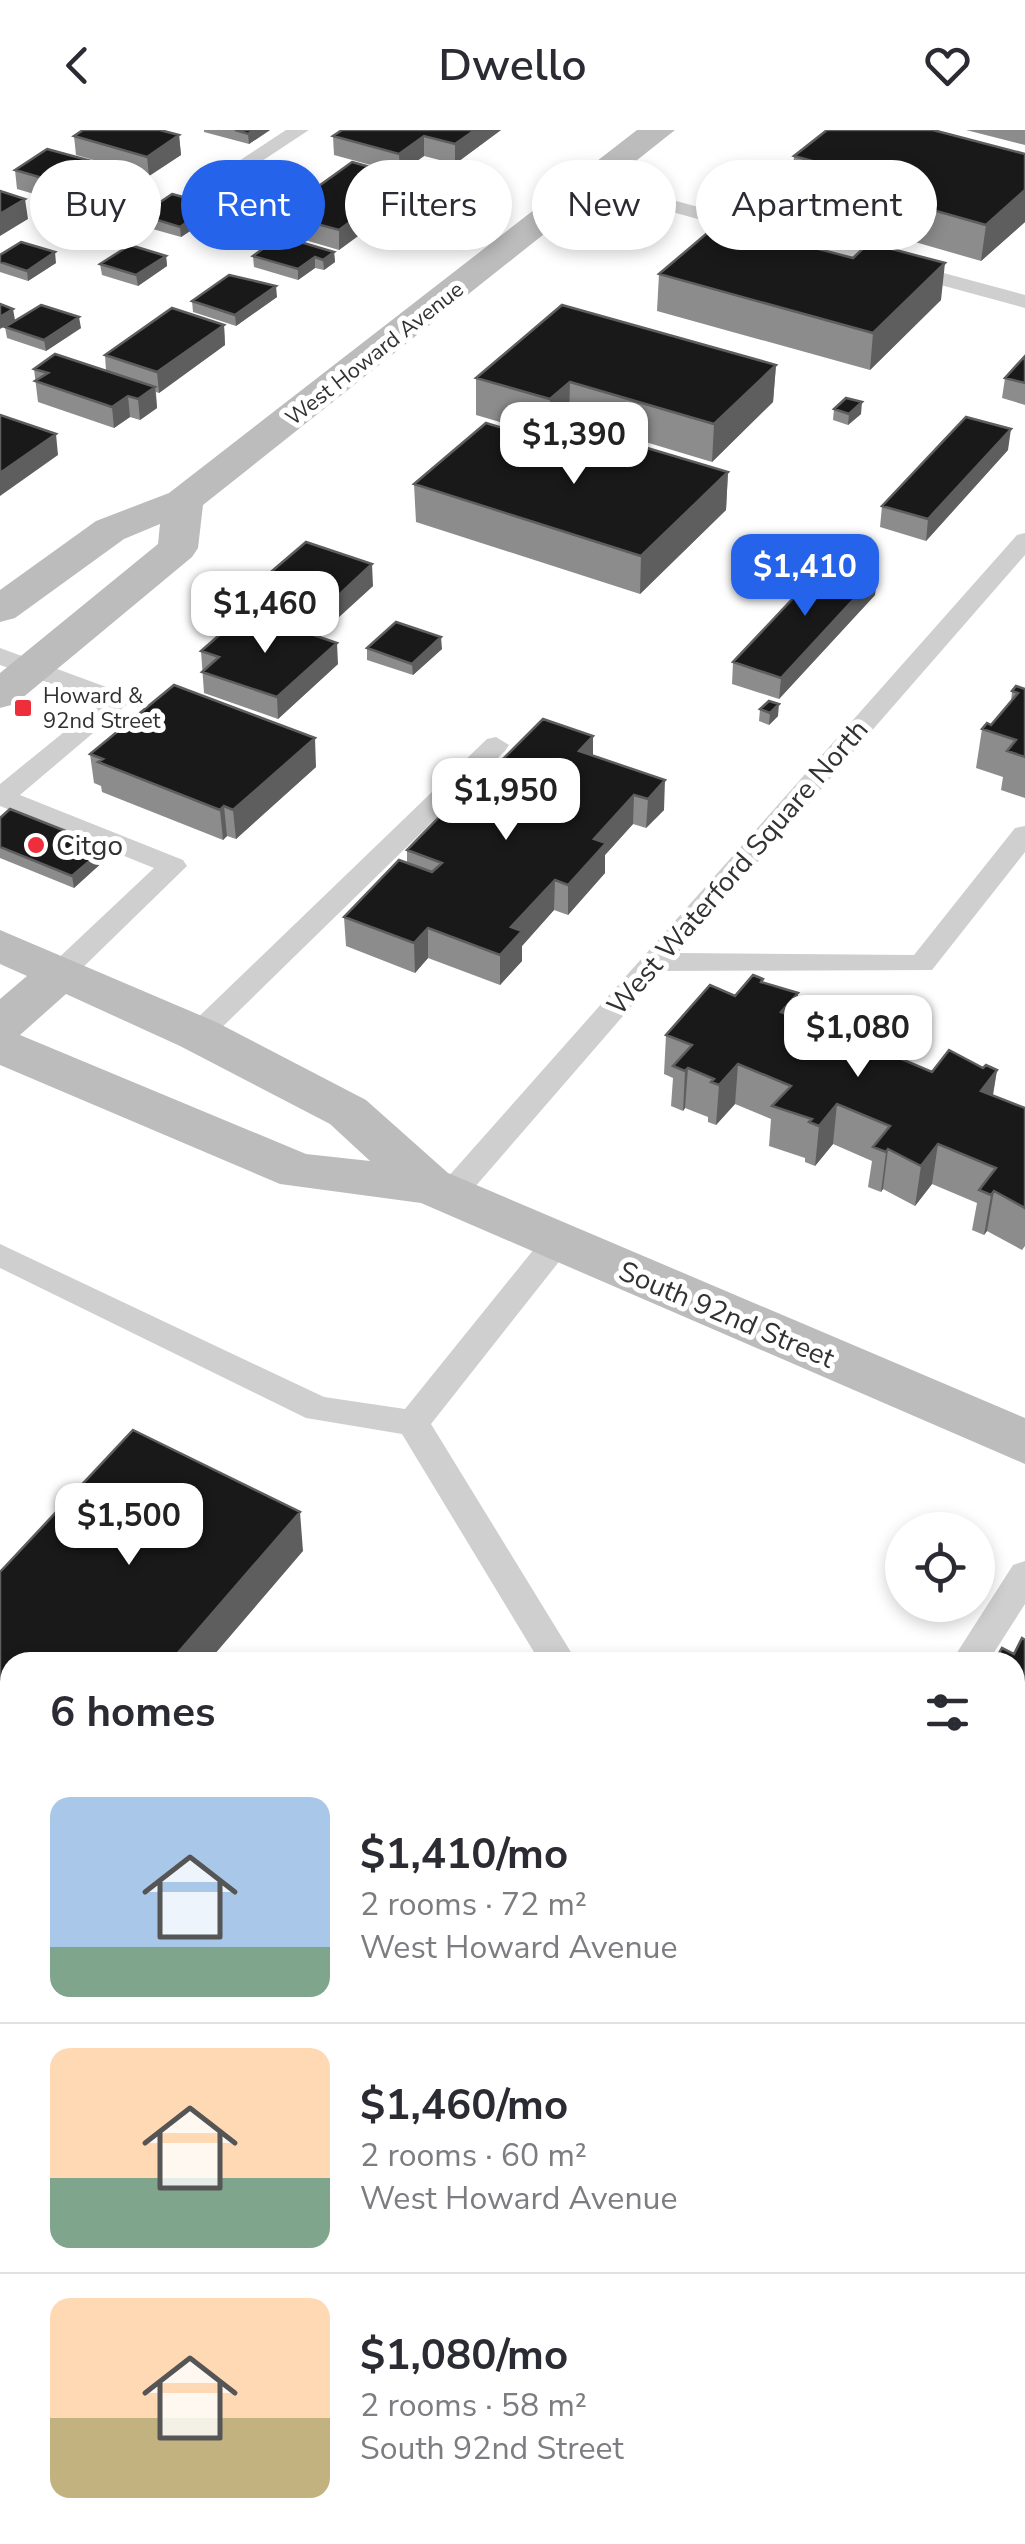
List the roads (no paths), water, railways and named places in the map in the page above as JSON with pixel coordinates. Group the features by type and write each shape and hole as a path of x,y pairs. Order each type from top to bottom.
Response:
{"street":[{"name":"West Howard Avenue","path":"621,160 658,130"},
{"name":"West Howard Avenue","path":"0,608 110,530 184,501 532,230"},
{"path":"0,695 17,662 178,548 184,501"},
{"name":"South 92nd Street","path":"0,946 198,1034 348,1112 440,1191"},
{"path":"0,1026 61,972"},
{"name":"South 92nd Street","path":"0,1046 298,1171 440,1191 1025,1442"}],"lane":[{"path":"251,160 299,130"},
{"path":"676,207 1025,302"},
{"name":"West Waterford Square North","path":"440,1191 653,962 1025,540"},
{"path":"17,662 119,700 1,797 173,866 61,972"},
{"path":"198,1034 496,745"},
{"path":"653,962 922,964 1025,834"},
{"path":"414,1423 558,1242"},
{"path":"0,1255 318,1408 414,1423 553,1652"},
{"path":"975,1652 1025,1574"}],"place":[{"name":"Howard & 92nd Street","path":"23,708"},
{"name":"Citgo","path":"36,845"}]}
